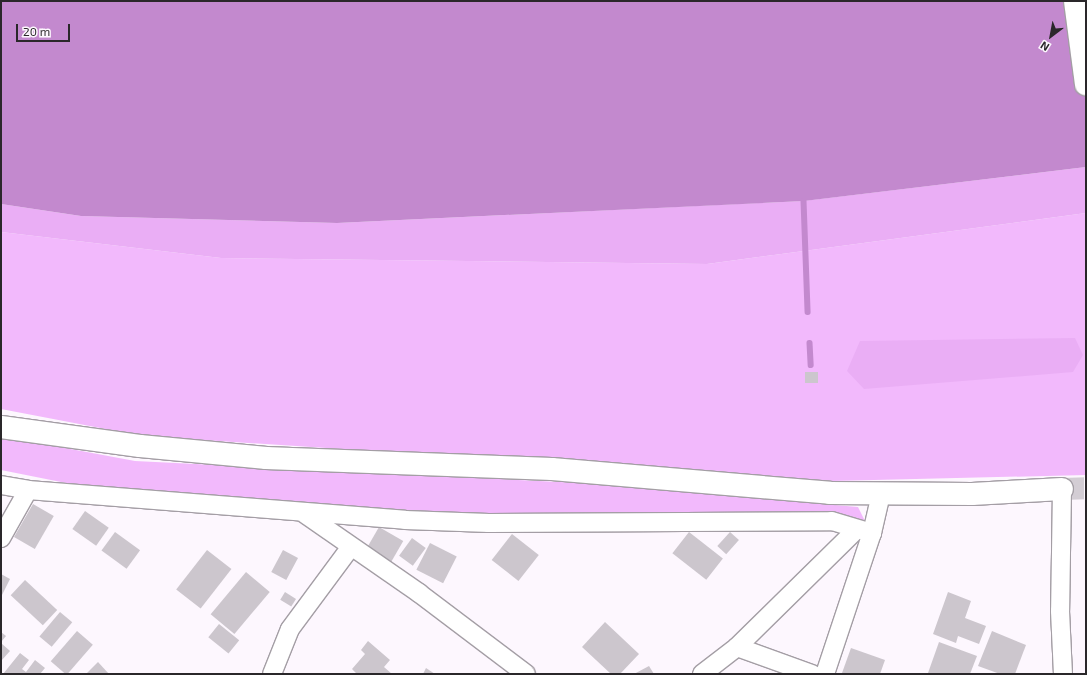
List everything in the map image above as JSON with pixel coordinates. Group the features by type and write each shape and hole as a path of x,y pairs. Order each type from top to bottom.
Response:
{"main road":[{"path":"1075,1 1086,84"},
{"path":"1,427 140,446 266,458 552,469 761,489 881,494 972,494 1062,489"}],"street":[{"path":"1,485 28,490 305,514 489,523 832,521 864,531"},
{"path":"1062,489 1060,611 1063,674"},
{"path":"1,538 28,490"},
{"path":"825,674 864,531 881,494"},
{"path":"305,514 350,548 419,593 526,674"},
{"path":"702,674 737,647 864,531"},
{"path":"272,674 290,629 350,548"},
{"path":"737,647 812,674"}],"shaded area":[{"path":"1,1 1086,1 1086,167 804,201 337,223 81,216 1,204"},
{"path":"1086,167 1086,213 707,264 221,258 1,232 1,204 81,216 337,223 803,201"},
{"path":"1086,213 1086,475 833,481 142,436 1,409 1,232 221,258 707,264"},
{"path":"1075,338 1083,355 1073,372 864,389 847,371 860,341"},
{"path":"1,436 135,461 580,483 858,507 865,521 830,514 440,516 126,495 1,470"}],"building":[{"path":"805,372 818,372 818,383 805,383"},
{"path":"33,504 54,516 35,549 14,537"},
{"path":"85,511 109,528 96,546 72,529"},
{"path":"379,527 403,541 390,564 366,550"},
{"path":"115,532 140,550 127,569 101,551"},
{"path":"689,532 723,558 706,580 672,553"},
{"path":"730,532 739,540 726,554 717,546"},
{"path":"512,534 539,555 518,581 492,560"},
{"path":"412,538 426,548 413,566 399,556"},
{"path":"430,543 457,557 443,583 416,570"},
{"path":"207,550 231,569 201,608 176,589"},
{"path":"283,550 298,558 286,580 271,572"},
{"path":"246,572 270,592 234,634 211,614"},
{"path":"1,574 10,579 1,597"},
{"path":"25,580 57,610 43,625 11,595"},
{"path":"285,592 296,599 291,607 280,600"},
{"path":"948,592 971,601 965,618 986,626 979,644 958,636 956,643 933,634"},
{"path":"60,612 72,622 52,647 39,637"},
{"path":"605,622 639,654 620,674 611,674 582,647"},
{"path":"219,624 239,640 229,654 208,637"},
{"path":"77,631 93,645 67,674 51,661"},
{"path":"992,631 1026,645 1015,674 1000,674 978,666"},
{"path":"1,632 6,636 1,642"},
{"path":"368,641 390,660 384,667 392,674 357,674 352,669 365,654 361,650"},
{"path":"939,642 977,656 970,674 928,673"},
{"path":"1,643 10,651 1,661"},
{"path":"851,648 885,660 880,674 842,673"},
{"path":"20,653 29,660 22,669 26,672 35,660 45,668 40,674 3,674"},
{"path":"98,662 109,674 86,674"},
{"path":"649,666 654,674 634,674"},
{"path":"426,668 435,674 423,674"}],"waterway":[{"path":"804,201 808,312"},
{"path":"810,343 811,365"}],"tunnel":[{"path":"1062,489 1086,488"}]}
